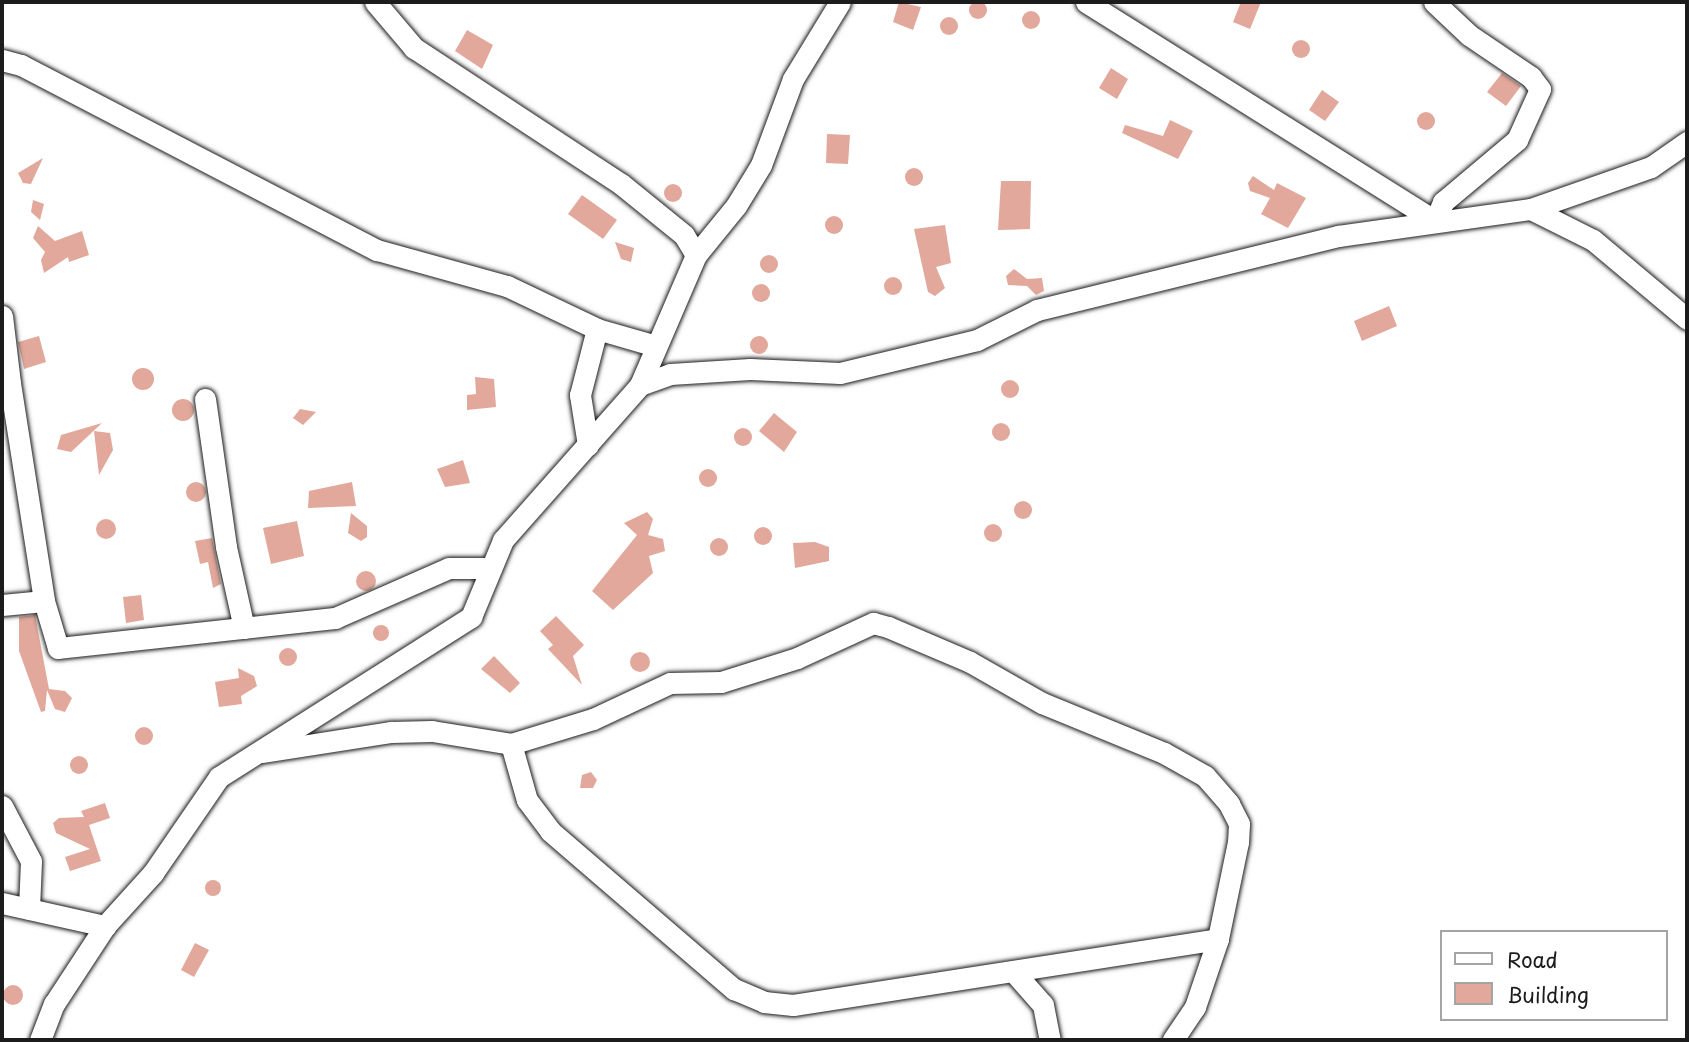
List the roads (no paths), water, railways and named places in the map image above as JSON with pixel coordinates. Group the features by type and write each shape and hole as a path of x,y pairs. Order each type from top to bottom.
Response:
{"street":[{"path":"375,2 414,48 621,184 684,235 696,255"},
{"path":"40,1040 54,1004 105,926 153,873 219,778 471,617 503,540 640,385 696,255 736,206 761,165 793,79 840,2"},
{"path":"1086,2 1435,220"},
{"path":"1434,2 1469,36 1531,77 1540,89 1517,140 1443,202 1435,220"},
{"path":"2,60 21,65 377,250 507,286 597,329 656,346"},
{"path":"640,385 670,374 750,369 840,373 977,340 1037,310 1338,236 1435,220 1531,209 1651,167 1687,142"},
{"path":"1531,209 1593,240 1687,319"},
{"path":"2,316 6,384 44,601 58,648 335,618 449,568 491,568"},
{"path":"588,444 580,395 597,329"},
{"path":"205,399 226,547 244,628"},
{"path":"2,605 44,601"},
{"path":"219,778 261,752 391,732 432,731 511,744 593,719 670,683 721,681 797,658 873,623 970,662 1042,704 1164,754 1205,776 1239,824 1235,868 1218,939 1195,1007 1173,1040"},
{"path":"511,744 527,800 550,831 734,989 764,1002 793,1005 1218,939"},
{"path":"2,806 31,861 29,909"},
{"path":"2,903 105,926"},
{"path":"1013,971 1042,1005 1050,1040"}]}
